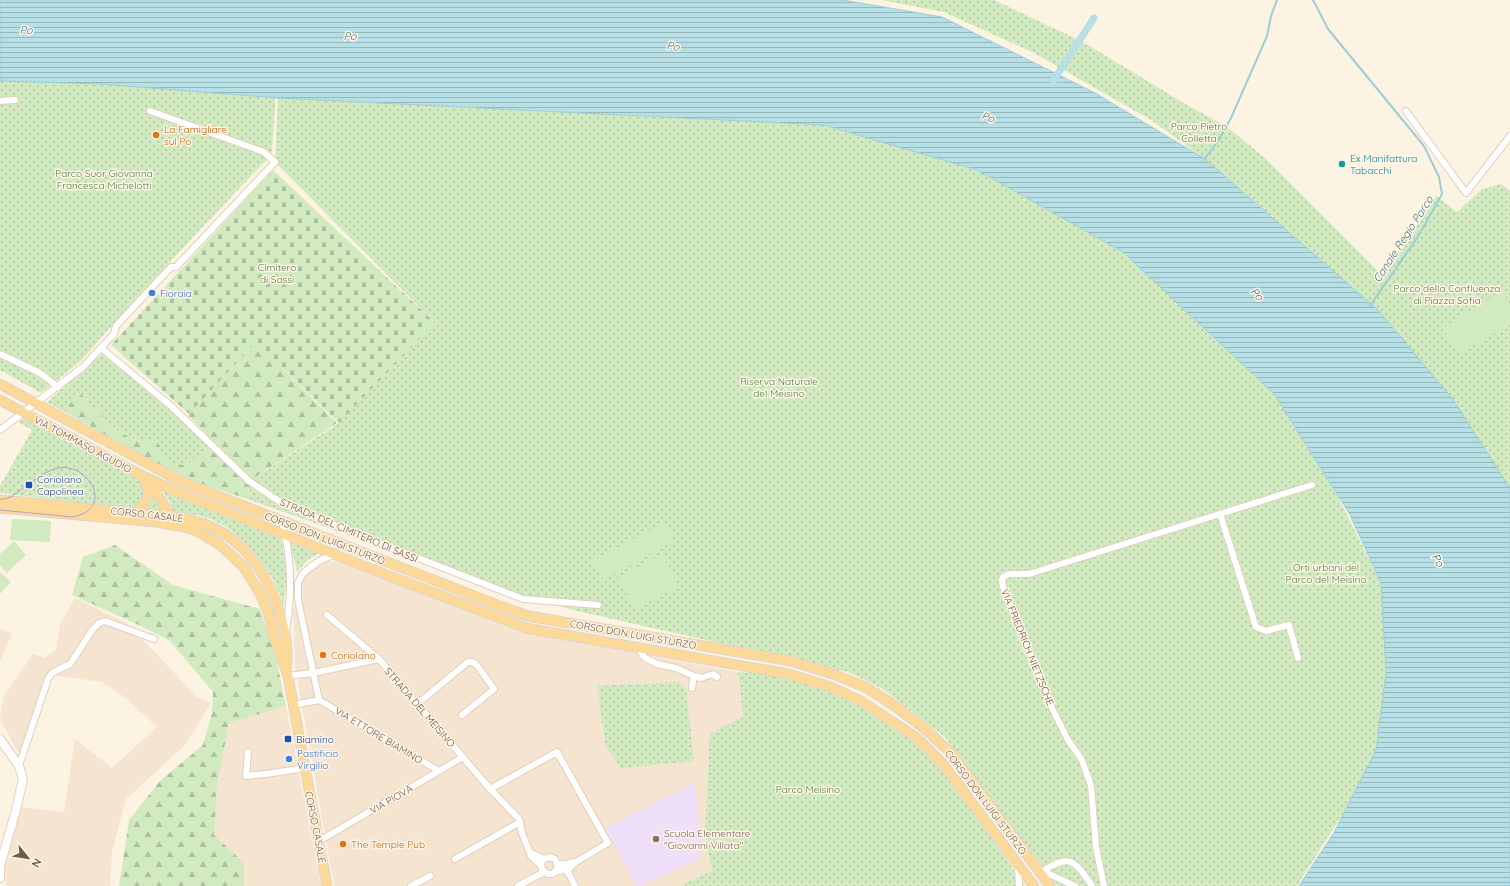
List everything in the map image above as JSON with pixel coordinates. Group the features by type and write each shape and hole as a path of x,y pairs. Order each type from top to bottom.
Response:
{"main road":[{"name":"VIA TOMMASO AGUDIO","path":"0,384 150,466"},
{"name":"VIA TOMMASO AGUDIO","path":"0,400 143,476"},
{"name":"CORSO DON LUIGI STURZO","path":"150,466 180,481 282,522 528,616 791,661 833,674 867,688 892,704 924,728 951,753 1050,886"},
{"name":"CORSO DON LUIGI STURZO","path":"143,476 175,491 526,628 788,674 828,686 861,701 917,738 943,764 1034,886"},
{"path":"132,513 144,505 148,498 148,488 143,476"},
{"path":"143,476 166,506 169,516 179,526"},
{"name":"CORSO CASALE","path":"0,500 190,519 214,528 226,535 246,552 257,566 270,588 286,635 288,676"},
{"name":"CORSO CASALE","path":"0,508 157,522 179,526 197,531 219,544 243,566 260,593 269,615 274,637 288,676 328,886"}],"street":[{"path":"0,101 15,100"},
{"path":"0,354 40,373 58,386 83,367 114,334 116,326 171,267 176,267 275,162 264,152 150,111"},
{"path":"1406,111 1466,193 1510,136"},
{"name":"STRADA DEL CIMITERO DI SASSI","path":"101,348 171,406 249,481 280,502 321,520 523,599 598,605"},
{"name":"VIA TOMMASO AGUDIO","path":"24,412 58,386"},
{"path":"0,430 24,412"},
{"name":"VIA FRIEDRICH NIETZSCHE","path":"1104,886 1096,847 1091,786 1087,773 1082,760 1068,740 1045,691 1003,587 1003,577 1009,574 1029,574 1312,485"},
{"path":"1220,514 1256,626 1266,631 1289,625 1298,658"},
{"path":"282,522 286,535 291,591 286,635"},
{"path":"291,591 298,583 303,573 319,561 334,554"},
{"path":"294,705 319,700 298,600 298,583"},
{"path":"291,591 298,600"},
{"name":"STRADA DEL MEISINO","path":"327,615 379,659 520,822 522,833 531,856 541,866"},
{"path":"18,766 48,679 52,673 70,664 93,629 99,623 105,621 154,639"},
{"path":"638,648 645,658 657,664 676,668 701,678 713,674 717,677"},
{"path":"288,676 313,673 379,659"},
{"path":"417,704 468,662 472,662 476,664 494,689 462,715"},
{"path":"692,688 694,676"},
{"name":"VIA ETTORE BIAMINO","path":"319,700 439,771"},
{"path":"0,738 18,766 23,779 0,866 0,879 3,886"},
{"path":"248,752 246,776 273,774 305,768"},
{"path":"490,789 557,752 608,843 576,862 570,868 550,874 544,872 541,866 544,859"},
{"name":"VIA PIOVÀ","path":"319,841 463,757"},
{"path":"455,859 520,822"},
{"path":"530,852 544,859 548,857 553,858 558,864"},
{"path":"558,864 576,862"},
{"path":"1040,873 1058,862 1071,862 1082,870 1092,886"},
{"path":"555,872 558,864"},
{"path":"1018,865 1019,886"},
{"path":"564,869 568,872 575,886"},
{"path":"518,886 544,872"},
{"path":"1040,873 1049,874 1075,886"},
{"path":"411,886 430,876"}],"shaded area":[{"path":"343,561 520,632 738,672 743,717 705,836 712,872 680,886 334,886 295,666 293,611 301,585 307,574 315,566 329,562"},
{"path":"75,598 127,623 197,697 211,703 185,745 126,799 112,852 110,886 7,886 3,873 20,807 64,812 75,739 112,768 157,727 126,698 102,682 53,675 23,757 15,747 0,719 4,696 33,654 44,658 56,650 60,625"},
{"path":"0,628 12,634 0,662"},
{"path":"286,706 321,886 244,886 244,863 214,835 217,786 229,723"},
{"name":"Scuola Elementare \"Giovanni Villata\"","path":"695,782 702,850 699,859 640,886 636,886 606,828"}],"green space":[{"name":"Parco della Confluenza di Piazza Sofia","path":"882,0 994,0 1083,42 1182,102 1227,127 1265,158 1384,277 1436,196 1457,212 1482,189 1501,184 1510,191 1510,490 1452,398 1378,310 1205,159 1151,120 1034,53 944,12"},
{"name":"Parco Suor Giovanna Francesca Michelotti","path":"0,72 276,89 272,154 180,251 81,361 41,393 0,370"},
{"name":"Riserva Naturale del Meisino","path":"278,98 824,125 977,170 1123,252 1150,275 1172,298 1274,394 1334,489 1381,583 1386,676 1376,750 1348,805 1297,886 1057,886 946,738 883,689 848,672 577,611 521,596 250,500 250,481 339,423 435,323 275,162"},
{"name":"Cimitero di Sassi","path":"273,170 435,323 339,423 256,342 189,414 111,345"},
{"path":"1501,291 1510,304 1510,324 1459,354 1442,328"},
{"path":"256,342 337,423 251,480 188,415"},
{"path":"103,353 170,407 211,446 204,454 198,458 191,459 188,466 170,463 158,453 156,440 130,438 109,425 103,419 100,408 88,406 88,399 81,395 71,402 65,412 47,402"},
{"path":"81,395 88,399 88,406 100,408 103,419 109,425 130,438 156,440 160,446 158,453 171,463 188,466 191,459 200,457 211,446 250,483 250,500 196,482 156,463 65,412 71,402"},
{"path":"24,418 73,441 140,479 145,489 145,497 141,503 132,506 119,507 0,493 0,486 32,430 18,422"},
{"path":"163,491 281,538 287,570 284,605 273,580 265,567 257,556 237,535 226,527 205,517 173,512 170,502"},
{"path":"152,495 165,512 143,509"},
{"path":"12,519 51,521 50,542 10,540"},
{"path":"665,522 675,541 603,580 592,561"},
{"path":"14,541 26,555 7,573 0,565 0,554"},
{"path":"290,542 320,553 309,559 297,571"},
{"path":"115,545 173,585 260,609 276,658 286,706 229,723 217,786 214,835 244,863 244,886 119,886 129,820 160,781 203,745 212,713 213,692 170,641 143,627 72,595 83,557"},
{"path":"662,554 679,586 635,610 618,578"},
{"path":"0,572 11,582 0,594"},
{"name":"Parco Meisino","path":"738,672 772,675 807,684 838,695 867,709 897,728 943,768 1025,886 680,886 712,871 705,836 710,734 743,717"},
{"path":"680,682 686,689 694,761 621,768 606,746 598,686"}],"water":[{"name":"Po","path":"0,0 843,0 942,17 1095,93 1205,159 1378,310 1452,398 1510,488 1510,886 1299,886 1333,834 1376,750 1386,673 1381,583 1349,513 1274,394 1123,252 977,170 824,125 278,98 100,84 0,81"}],"waterway":[{"name":"Canale Regio Parco","path":"1204,160 1220,138 1231,118 1267,36 1271,16 1277,0"},
{"name":"Canale Regio Parco","path":"1313,0 1328,29 1424,146 1439,177 1442,194 1419,235 1370,306"},
{"path":"1053,81 1094,18"}],"tram line":[{"path":"0,499 11,497 46,472 58,468 69,468 79,472 87,478 93,487 95,496 93,505 86,512 73,517 0,510"}],"place":[{"name":"La Famigliare sul Po","path":"156,135"},
{"name":"Ex Manifattura Tabacchi","path":"1342,164"},
{"name":"Fioraia","path":"152,293"},
{"name":"Coriolano Capolinea","path":"29,485"},
{"name":"Coriolano","path":"323,655"},
{"name":"Biamino","path":"288,739"},
{"name":"Pastificio Virgilio","path":"289,759"},
{"name":"Scuola Elementare \"Giovanni Villata\"","path":"656,839"},
{"name":"The Temple Pub","path":"343,844"}],"park label":[{"name":"Parco Pietro Colletta","path":"1199,132"},
{"name":"Orti urbani del Parco del Meisino","path":"1326,572"}]}
